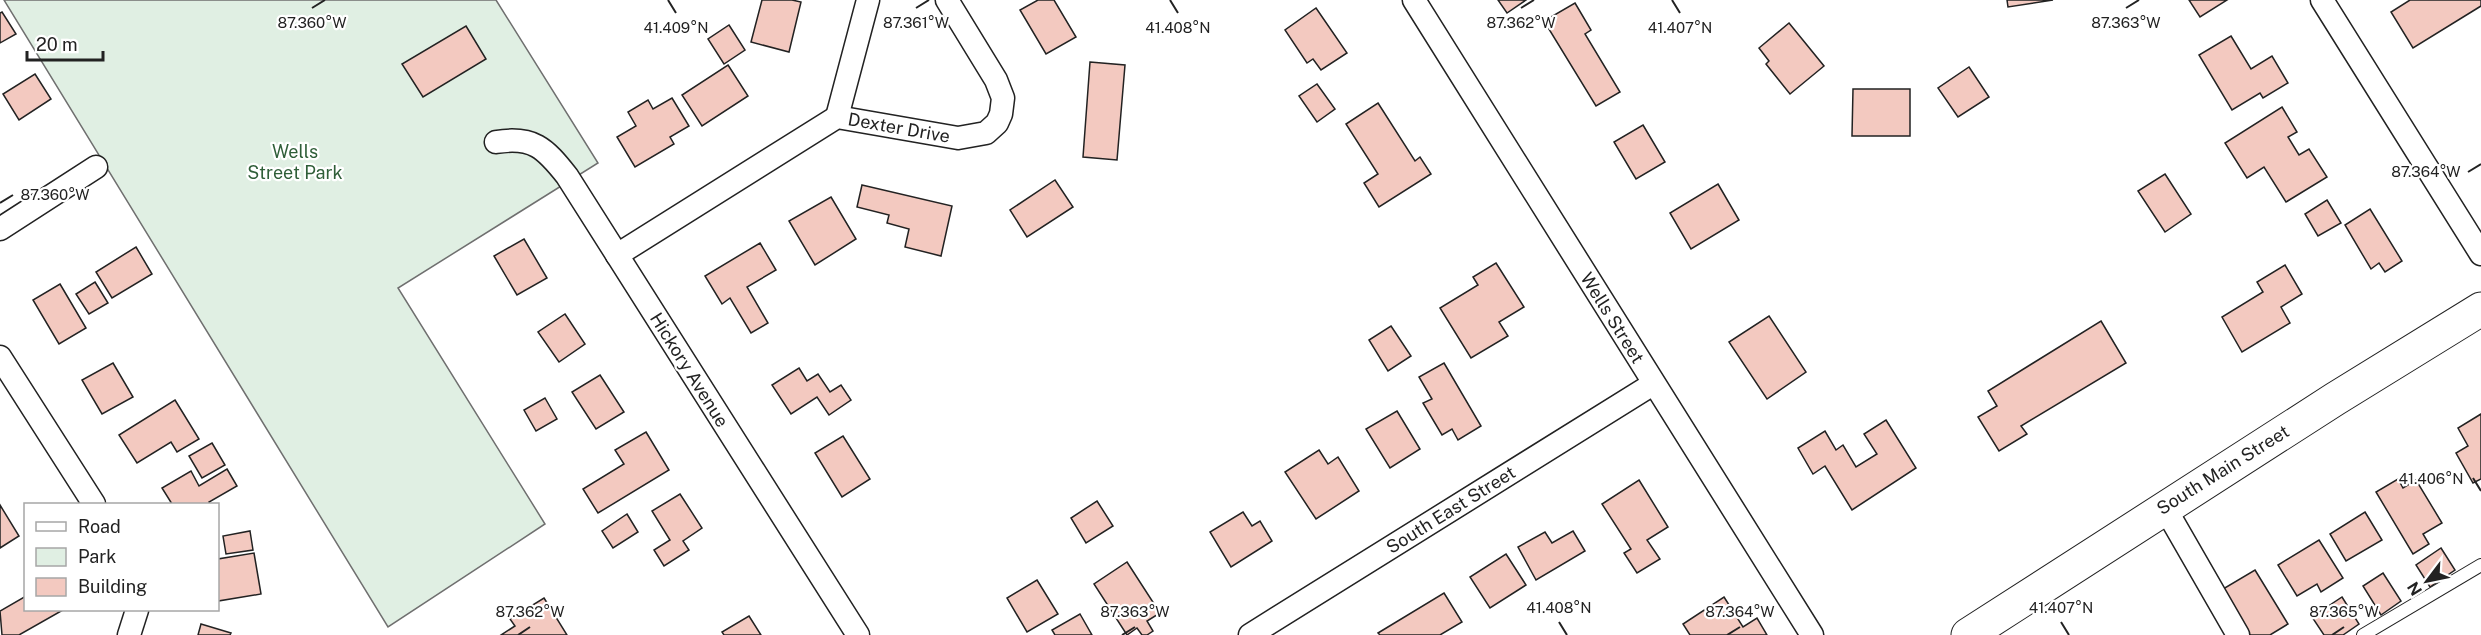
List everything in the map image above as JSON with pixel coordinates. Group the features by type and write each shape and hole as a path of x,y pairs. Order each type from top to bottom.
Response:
{"street":[{"name":"Dexter Drive","path":"837,117 868,0"},
{"name":"Dexter Drive","path":"617,255 837,117 958,138 986,132 997,123 1003,98 996,80 947,0"},
{"name":"Wells Street","path":"1414,0 1812,635"},
{"path":"2322,0 2481,254"},
{"name":"Hickory Avenue","path":"496,142 517,138 539,147 554,160 617,255 858,635"},
{"path":"0,229 96,167"},
{"name":"South Main Street","path":"1968,635 2481,309"},
{"path":"0,357 93,503"},
{"name":"South East Street","path":"1250,635 1653,384"},
{"path":"2165,508 2238,635"},
{"path":"129,635 136,611"}],"lane":[{"path":"2363,635 2481,565"}],"green space":[{"name":"Wells Street Park","path":"4,0 496,0 598,163 398,288 545,524 388,627"}],"building":[{"path":"762,0 801,2 789,52 751,42"},
{"path":"1038,0 1054,0 1076,37 1046,54 1020,10"},
{"path":"1498,0 1526,0 1507,13"},
{"path":"2007,0 2053,0 2008,7"},
{"path":"2189,0 2227,0 2200,17"},
{"path":"2410,0 2481,0 2481,6 2413,48 2391,12"},
{"path":"1575,3 1591,30 1585,34 1620,92 1596,106 1544,21"},
{"path":"1316,8 1347,53 1321,70 1313,59 1307,63 1285,30"},
{"path":"2,12 16,34 0,43 0,13"},
{"path":"1789,23 1824,66 1790,94 1766,64 1769,61 1759,48"},
{"path":"729,25 745,50 724,64 708,39"},
{"path":"466,26 486,59 423,97 402,64"},
{"path":"2231,36 2251,69 2272,56 2288,83 2263,98 2260,93 2232,110 2199,55"},
{"path":"1090,62 1125,65 1117,160 1083,157"},
{"path":"728,65 748,96 702,126 682,95"},
{"path":"1969,67 1989,97 1958,117 1938,88"},
{"path":"35,74 51,99 19,120 3,94"},
{"path":"1317,84 1335,109 1317,122 1299,96"},
{"path":"1853,89 1910,89 1910,136 1852,136"},
{"path":"672,98 689,126 670,137 674,144 635,167 617,137 636,126 628,112 648,100 653,109"},
{"path":"1378,103 1415,161 1420,157 1431,174 1379,207 1364,183 1378,174 1346,124"},
{"path":"2282,107 2297,132 2288,137 2299,155 2309,149 2327,177 2286,202 2264,167 2247,178 2225,143"},
{"path":"1643,125 1665,162 1636,179 1614,142"},
{"path":"2165,174 2191,214 2165,232 2138,191"},
{"path":"1055,180 1073,207 1027,237 1010,210"},
{"path":"1718,184 1739,220 1691,249 1670,213"},
{"path":"862,185 952,206 941,256 905,247 909,229 887,223 889,215 857,207"},
{"path":"831,197 856,239 815,265 789,221"},
{"path":"2327,200 2341,223 2318,236 2305,214"},
{"path":"2370,209 2402,261 2385,272 2379,263 2371,269 2345,225"},
{"path":"524,239 547,278 517,295 494,256"},
{"path":"760,243 776,270 747,287 768,323 751,333 730,298 722,304 705,276"},
{"path":"136,247 152,274 112,298 96,272"},
{"path":"1496,263 1524,307 1499,322 1508,336 1471,358 1440,308 1478,285 1473,277"},
{"path":"2285,265 2302,294 2281,307 2290,323 2242,352 2222,317 2263,292 2257,282"},
{"path":"95,282 108,303 89,314 76,294"},
{"path":"60,284 86,328 59,344 33,300"},
{"path":"565,314 585,344 559,362 538,332"},
{"path":"1769,316 1806,372 1767,399 1729,342"},
{"path":"2101,321 2126,363 2021,426 2027,434 1999,451 1978,417 1997,406 1988,391"},
{"path":"1391,326 1411,356 1388,371 1369,340"},
{"path":"113,363 133,397 102,414 82,380"},
{"path":"1444,363 1481,426 1458,440 1452,429 1442,435 1423,403 1432,399 1419,377"},
{"path":"799,368 807,381 818,374 830,392 841,385 851,400 829,415 817,397 791,414 772,385"},
{"path":"600,375 624,412 596,429 572,392"},
{"path":"545,398 557,419 536,431 524,410"},
{"path":"175,400 199,439 177,452 171,442 137,463 119,435"},
{"path":"1397,411 1420,449 1390,468 1366,429"},
{"path":"2481,414 2481,479 2473,483 2456,453 2468,446 2458,428"},
{"path":"1886,420 1916,468 1852,510 1825,466 1813,474 1798,448 1825,431 1836,450 1843,445 1856,467 1877,454 1864,434"},
{"path":"646,432 669,470 598,513 583,489 624,464 615,450"},
{"path":"843,436 870,479 842,497 815,453"},
{"path":"212,443 225,465 202,478 189,456"},
{"path":"1319,450 1328,464 1338,457 1359,491 1316,519 1285,472"},
{"path":"227,469 237,486 210,503 171,503 162,488 191,471 199,486"},
{"path":"2398,479 2403,488 2416,480 2442,523 2423,534 2429,544 2413,554 2376,492"},
{"path":"1639,480 1668,527 1647,540 1660,559 1637,573 1624,553 1631,549 1602,504"},
{"path":"680,494 702,528 683,541 689,550 664,566 654,550 670,540 652,511"},
{"path":"1097,501 1113,526 1086,543 1071,518"},
{"path":"0,505 19,536 0,548"},
{"path":"1243,512 1252,526 1260,521 1272,541 1231,567 1210,532"},
{"path":"2365,512 2382,540 2346,561 2330,534"},
{"path":"627,514 638,532 613,548 602,531"},
{"path":"250,531 253,550 226,554 223,536"},
{"path":"1573,531 1585,551 1536,580 1518,547 1545,532 1552,543"},
{"path":"2319,540 2343,578 2321,592 2317,584 2297,596 2278,565"},
{"path":"2441,548 2455,570 2430,587 2416,565"},
{"path":"254,553 261,594 219,601 219,559"},
{"path":"1506,554 1526,585 1490,608 1470,577"},
{"path":"1127,562 1160,613 1147,621 1153,631 1147,635 1142,635 1137,628 1127,635 1094,584"},
{"path":"2255,570 2288,624 2270,635 2250,635 2223,589"},
{"path":"2383,573 2401,601 2381,615 2363,586"},
{"path":"1037,580 1058,614 1027,632 1007,598"},
{"path":"1444,593 1462,622 1440,635 1380,635 1378,633"},
{"path":"24,597 24,611 61,611 19,635 2,635 0,611"},
{"path":"1724,597 1743,627 1757,618 1767,635 1690,635 1683,624"},
{"path":"2342,597 2359,624 2343,635 2324,635 2312,617"},
{"path":"544,598 567,635 501,635 515,626 510,619"},
{"path":"1080,614 1092,635 1055,635 1052,630"},
{"path":"749,616 761,635 724,635 722,632"},
{"path":"201,624 231,633 230,635 198,635"}]}
